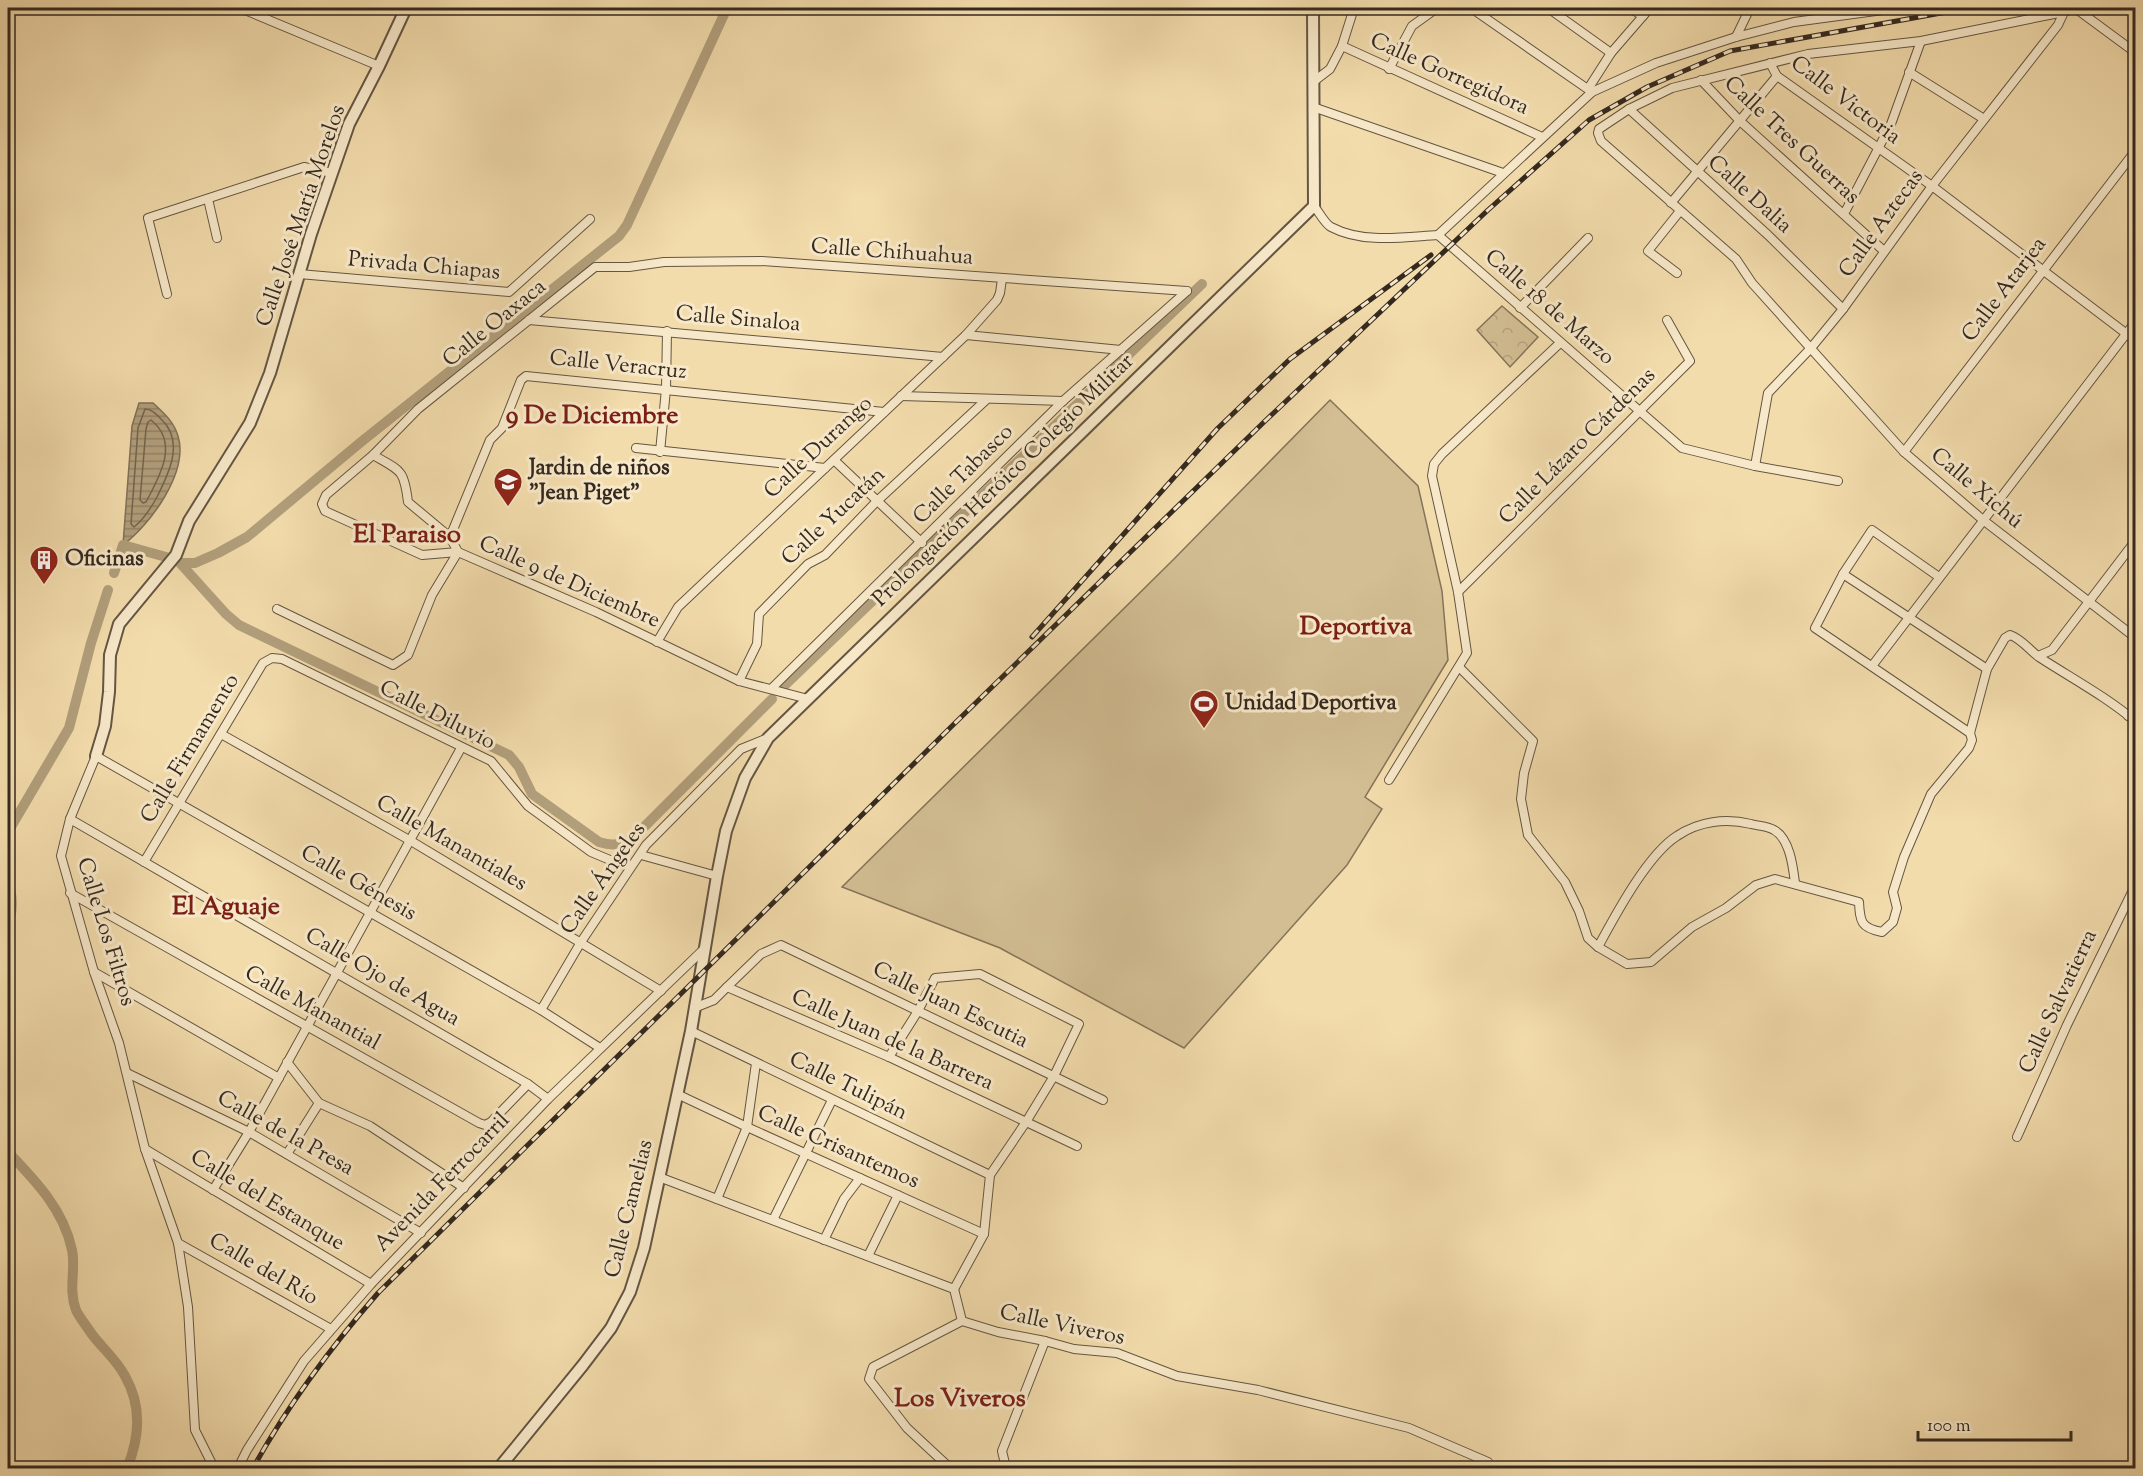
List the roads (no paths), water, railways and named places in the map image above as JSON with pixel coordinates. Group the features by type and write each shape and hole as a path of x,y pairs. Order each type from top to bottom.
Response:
{"street":[{"path":"240,8 379,66"},
{"name":"Calle José María Morelos","path":"270,373 299,274 349,124 406,8"},
{"path":"1312,8 1314,206 1330,227 1355,235 1383,238 1438,235 1590,90 1611,53 1650,8"},
{"path":"1313,82 1330,69 1342,46 1354,8"},
{"path":"1389,69 1412,26 1437,8"},
{"path":"1471,8 1590,90"},
{"path":"1548,8 1611,53"},
{"path":"1630,8 1643,16"},
{"path":"1736,37 1750,8"},
{"path":"1590,90 1656,63 1736,37 1794,22 1898,8"},
{"path":"1629,109 1672,87 1808,54 1921,41 2064,12 2074,8 2136,53"},
{"name":"Calle Aztecas","path":"1755,466 1768,393 1811,348 1843,309 1932,186 2058,25 2064,12"},
{"path":"1844,214 1891,124 1921,41"},
{"name":"Calle Gorregidora","path":"1342,46 1542,137"},
{"name":"Calle Victoria","path":"1770,63 1777,76 1878,150 1932,186 2136,341"},
{"path":"1909,72 1984,119"},
{"path":"1671,203 1777,76"},
{"name":"Calle Tres Guerras","path":"1701,80 1740,121 1884,252"},
{"path":"1313,106 1503,173"},
{"name":"Calle Xichú","path":"1629,109 1599,129 1601,141 1736,259 1752,283 1904,452 1983,520 2136,638"},
{"name":"Calle Dalia","path":"1629,109 1768,235 1843,309"},
{"name":"Calle Atarjea","path":"1904,452 2136,150"},
{"path":"167,294 148,218 304,168 332,173"},
{"path":"208,199 217,238"},
{"name":"Prolongación Heróico Colegio Militar","path":"698,989 726,831 745,778 768,738 1314,206"},
{"path":"1677,273 1648,251 1680,211"},
{"name":"Privada Chiapas","path":"299,274 509,292 590,219"},
{"name":"Calle 18 de Marzo","path":"1438,235 1682,448 1755,466 1839,481"},
{"path":"1520,308 1588,238"},
{"name":"Calle Chihuahua","path":"595,267 629,267 664,262 762,261 1187,291"},
{"name":"Calle Oaxaca","path":"322,504 326,495 373,455 417,409 595,267"},
{"name":"Calle Durango","path":"657,642 678,607 966,335 997,300 1002,279"},
{"name":"Calle Tabasco","path":"771,689 922,543 1063,401 1187,291"},
{"name":"Calle Sinaloa","path":"529,320 943,357"},
{"name":"Calle Lázaro Cárdenas","path":"1458,592 1690,361 1667,320"},
{"path":"1872,666 2136,321"},
{"path":"660,452 666,389 667,331"},
{"path":"966,335 1121,350"},
{"path":"1389,780 1467,652 1458,592 1432,476 1434,464 1560,343"},
{"name":"Calle Los Filtros","path":"214,1468 195,1430 188,1307 178,1243 145,1149 119,1043 94,972 61,856 70,819 96,756 105,726 110,655 119,624 176,555 189,520 250,423 270,373"},
{"name":"Calle Veracruz","path":"450,537 490,440 501,428 521,380 526,376 884,412"},
{"path":"901,396 1063,401"},
{"name":"Calle Yucatán","path":"739,681 757,644 759,614 808,564 825,555 876,502 986,400"},
{"path":"636,448 825,468"},
{"path":"277,609 393,665 408,655 432,595 458,552 450,537 408,502 406,483 400,470 373,455"},
{"path":"834,460 922,543"},
{"name":"Calle 9 de Diciembre","path":"322,504 325,511 422,555 458,552 596,612 739,681 771,689"},
{"path":"1939,577 1872,530 1843,574 1815,628 1970,733"},
{"path":"2038,656 2052,650 2136,540"},
{"path":"1843,574 1988,669"},
{"path":"1459,667 1533,741 1524,773 1521,799 1528,836 1565,882 1579,911 1588,938 1598,947 1627,964 1651,962 1692,927 1726,908 1756,885 1775,879 1859,902 1860,920 1869,930 1882,932 1893,922 1897,908 1893,892 1904,857 1931,794 1969,748 1972,740 1970,733 1988,669 2005,638 2010,635 2136,722"},
{"name":"Calle Firmamento","path":"144,862 263,663 272,658"},
{"name":"Calle Diluvio","path":"272,658 282,659 462,748 491,760 528,806 591,852 631,866"},
{"path":"771,689 808,699"},
{"path":"2128,716 2136,706"},
{"name":"Calle Manantiales","path":"221,734 411,841 661,991"},
{"name":"Calle Ángeles","path":"541,1010 581,942 646,845 741,749 768,738"},
{"path":"213,1190 249,1132 462,748"},
{"name":"Calle Génesis","path":"96,756 541,1010 600,1048"},
{"name":"Calle Ojo de Agua","path":"70,819 528,1084 549,1099"},
{"path":"1598,947 1616,914 1650,862 1676,836 1702,824 1734,820 1774,830 1786,845 1792,860 1795,883"},
{"path":"641,855 717,876"},
{"name":"Calle Salvatierra","path":"2017,1137 2067,1025 2136,884"},
{"name":"Calle Manantial","path":"70,892 307,1028 485,1125 491,1122 528,1084"},
{"name":"Calle Juan Escutia","path":"727,987 761,954 781,945 1103,1100"},
{"name":"Avenida Ferrocarril","path":"238,1468 304,1361 371,1284 549,1099 705,948"},
{"path":"94,972 279,1078"},
{"path":"889,1057 918,1011 935,978 980,974 1079,1024 1054,1076 990,1175 984,1234 954,1289 962,1321 873,1367 870,1371 869,1379 906,1428 950,1468"},
{"path":"694,1008 714,1000 727,987"},
{"name":"Calle Juan de la Barrera","path":"727,987 889,1057 1077,1146"},
{"name":"Calle Camelias","path":"504,1467 611,1328 630,1292 644,1248 698,989"},
{"name":"Calle Tulipán","path":"691,1031 990,1175"},
{"path":"287,1062 319,1103 370,1126 464,1188"},
{"path":"717,1199 747,1127 756,1063"},
{"name":"Calle de la Presa","path":"127,1073 249,1132 421,1233"},
{"name":"Calle Crisantemos","path":"677,1094 984,1234"},
{"path":"773,1220 832,1100"},
{"path":"287,1154 319,1103"},
{"name":"Calle del Estanque","path":"145,1149 371,1284"},
{"path":"659,1177 954,1289"},
{"path":"824,1240 844,1198 860,1178"},
{"path":"868,1256 898,1195"},
{"name":"Calle del Río","path":"178,1243 331,1329"},
{"name":"Calle Viveros","path":"962,1321 998,1332 1074,1349 1117,1353 1177,1376 1258,1390 1409,1428 1488,1462"},
{"path":"1006,1468 1002,1450 1045,1341"}],"water":[{"path":"139,403 153,403 168,418 178,436 180,450 173,481 165,497 145,525 123,545 132,426"}],"waterway":[{"path":"181,563 195,563 247,537 361,442 619,236 627,225 727,8"},
{"path":"783,687 1202,284"},
{"path":"114,573 123,545 166,557"},
{"path":"180,563 226,614 239,625 509,755 519,767 532,794 599,842 616,844 632,839 772,699"},
{"path":"8,832 69,728 91,643 108,590"},
{"path":"8,882 12,903 8,924"},
{"path":"8,1152 47,1196 62,1222 72,1250 73,1294 76,1310 91,1333 118,1364 130,1387 137,1410 137,1433 127,1468"}],"railway":[{"path":"253,1468 311,1378 378,1293 954,724 1264,422 1488,210 1589,120 1647,87 1730,51 1969,8"},
{"path":"1032,637 1218,428 1290,359 1431,255"}],"place":[{"name":"Jardin de niños \"Jean Piget\"","path":"508,508"},
{"name":"Oficinas","path":"44,586"},
{"name":"Unidad Deportiva","path":"1204,730"}],"district":[{"name":"9 De Diciembre","path":"592,416"},
{"name":"El Paraiso","path":"407,535"},
{"name":"Deportiva","path":"1356,627"},
{"name":"El Aguaje","path":"226,907"},
{"name":"Los Viveros","path":"960,1399"}]}
